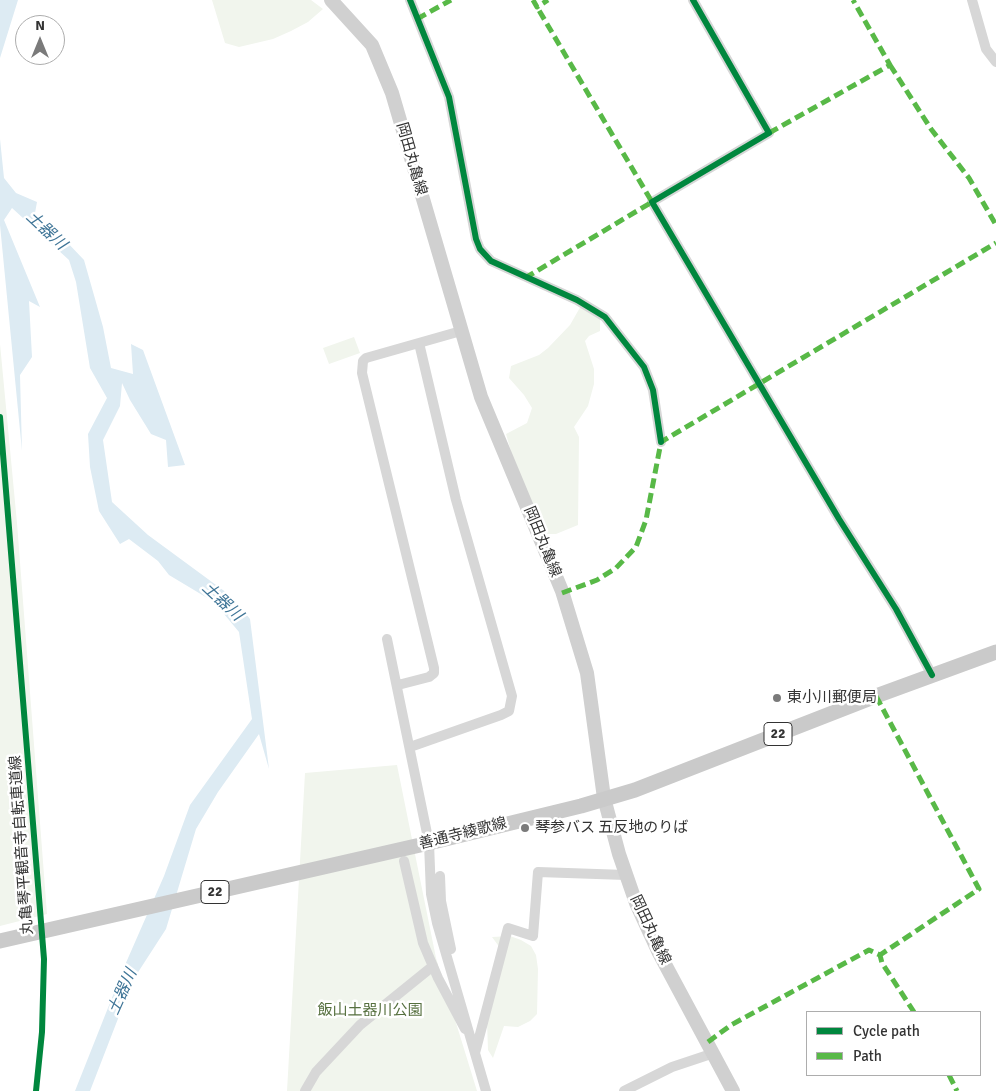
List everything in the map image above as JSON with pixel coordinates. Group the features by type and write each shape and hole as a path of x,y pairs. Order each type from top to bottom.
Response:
{"main road":[{"name":"岡田丸亀線","path":"335,1 372,45 392,93 481,397 543,542 579,643 594,714 604,798 626,875 659,953 733,1091"},
{"name":"善通寺綾歌線","path":"0,941 429,843 635,790 996,652"}],"street":[{"path":"410,0 449,96 476,238 480,249 491,261 577,300 605,317 644,367 653,390 661,442"},
{"path":"693,0 769,133 652,202 839,519 896,609 932,675"},
{"path":"972,0 986,49 996,62"},
{"path":"398,685 428,677 434,673 434,668 362,374 362,367 366,358 461,331"},
{"path":"410,748 501,715 508,711 512,696 456,500 420,343"},
{"path":"387,639 429,843 431,894 436,923 486,1091"},
{"path":"404,861 424,943 455,1013 470,1038"},
{"path":"475,1054 508,928 533,936 538,872 626,875"},
{"path":"440,876 440,901 472,1022 470,1038"},
{"path":"306,1091 316,1072 360,1025 433,966"},
{"path":"624,1091 672,1067 714,1053"}],"green space":[{"path":"212,0 311,0 323,9 308,22 291,31 273,39 239,47 225,43"},
{"path":"582,304 600,315 600,331 589,336 585,341 594,369 594,384 588,406 574,427 579,437 578,525 556,534 545,534 512,455 506,434 527,423 532,408 524,395 509,378 511,366 539,355 548,348 570,325"},
{"path":"354,337 360,353 329,364 323,348"},
{"path":"0,344 17,523 47,914 0,926"},
{"name":"飯山土器川公園","path":"397,765 436,958 477,1091 287,1091 305,773"},
{"path":"510,936 531,946 536,955 538,969 537,1014 530,1021 518,1027 504,1026 493,1058 488,1050 487,1022 503,952 492,937"}],"water":[{"path":"0,0 18,0 0,58"},
{"name":"土器川","path":"0,139 4,178 16,193 37,202 35,213 84,260 103,327 111,368 133,374 131,344 143,350 185,465 168,467 166,440 151,434 122,383 120,406 103,440 112,502 148,535 231,596 250,619 269,769 259,734 218,792 196,829 166,929 133,980 90,1091 75,1091 125,965 164,876 190,805 252,719 239,632 214,602 169,575 158,561 129,539 120,544 99,511 90,467 88,434 107,398 90,368 76,282 69,260 12,208 4,220 40,307 29,301 32,357 20,375 22,451 0,225"}],"marked path":[{"path":"417,19 451,0"},
{"path":"533,0 537,7 548,0"},
{"path":"769,133 890,65 853,0"},
{"path":"525,278 652,202 537,7"},
{"path":"890,65 931,129 969,178 996,225"},
{"path":"562,593 597,580 616,568 636,547 646,520 661,442 996,243"},
{"path":"876,696 979,889 880,955"},
{"path":"708,1042 731,1025 869,950 880,955 882,963 913,1011"},
{"path":"950,1076 957,1091"}],"cycle path":[{"path":"410,0 449,97 476,239 480,249 491,261 577,300 605,317 644,367 653,390 661,442"},
{"path":"693,0 769,133 652,202 839,519 896,609 932,675"},
{"name":"丸亀琴平観音寺自転車道線","path":"0,417 44,959 42,1032 36,1091"}],"place":[{"name":"東小川郵便局","path":"777,698"},
{"name":"琴参バス 五反地のりば","path":"525,828"}]}
